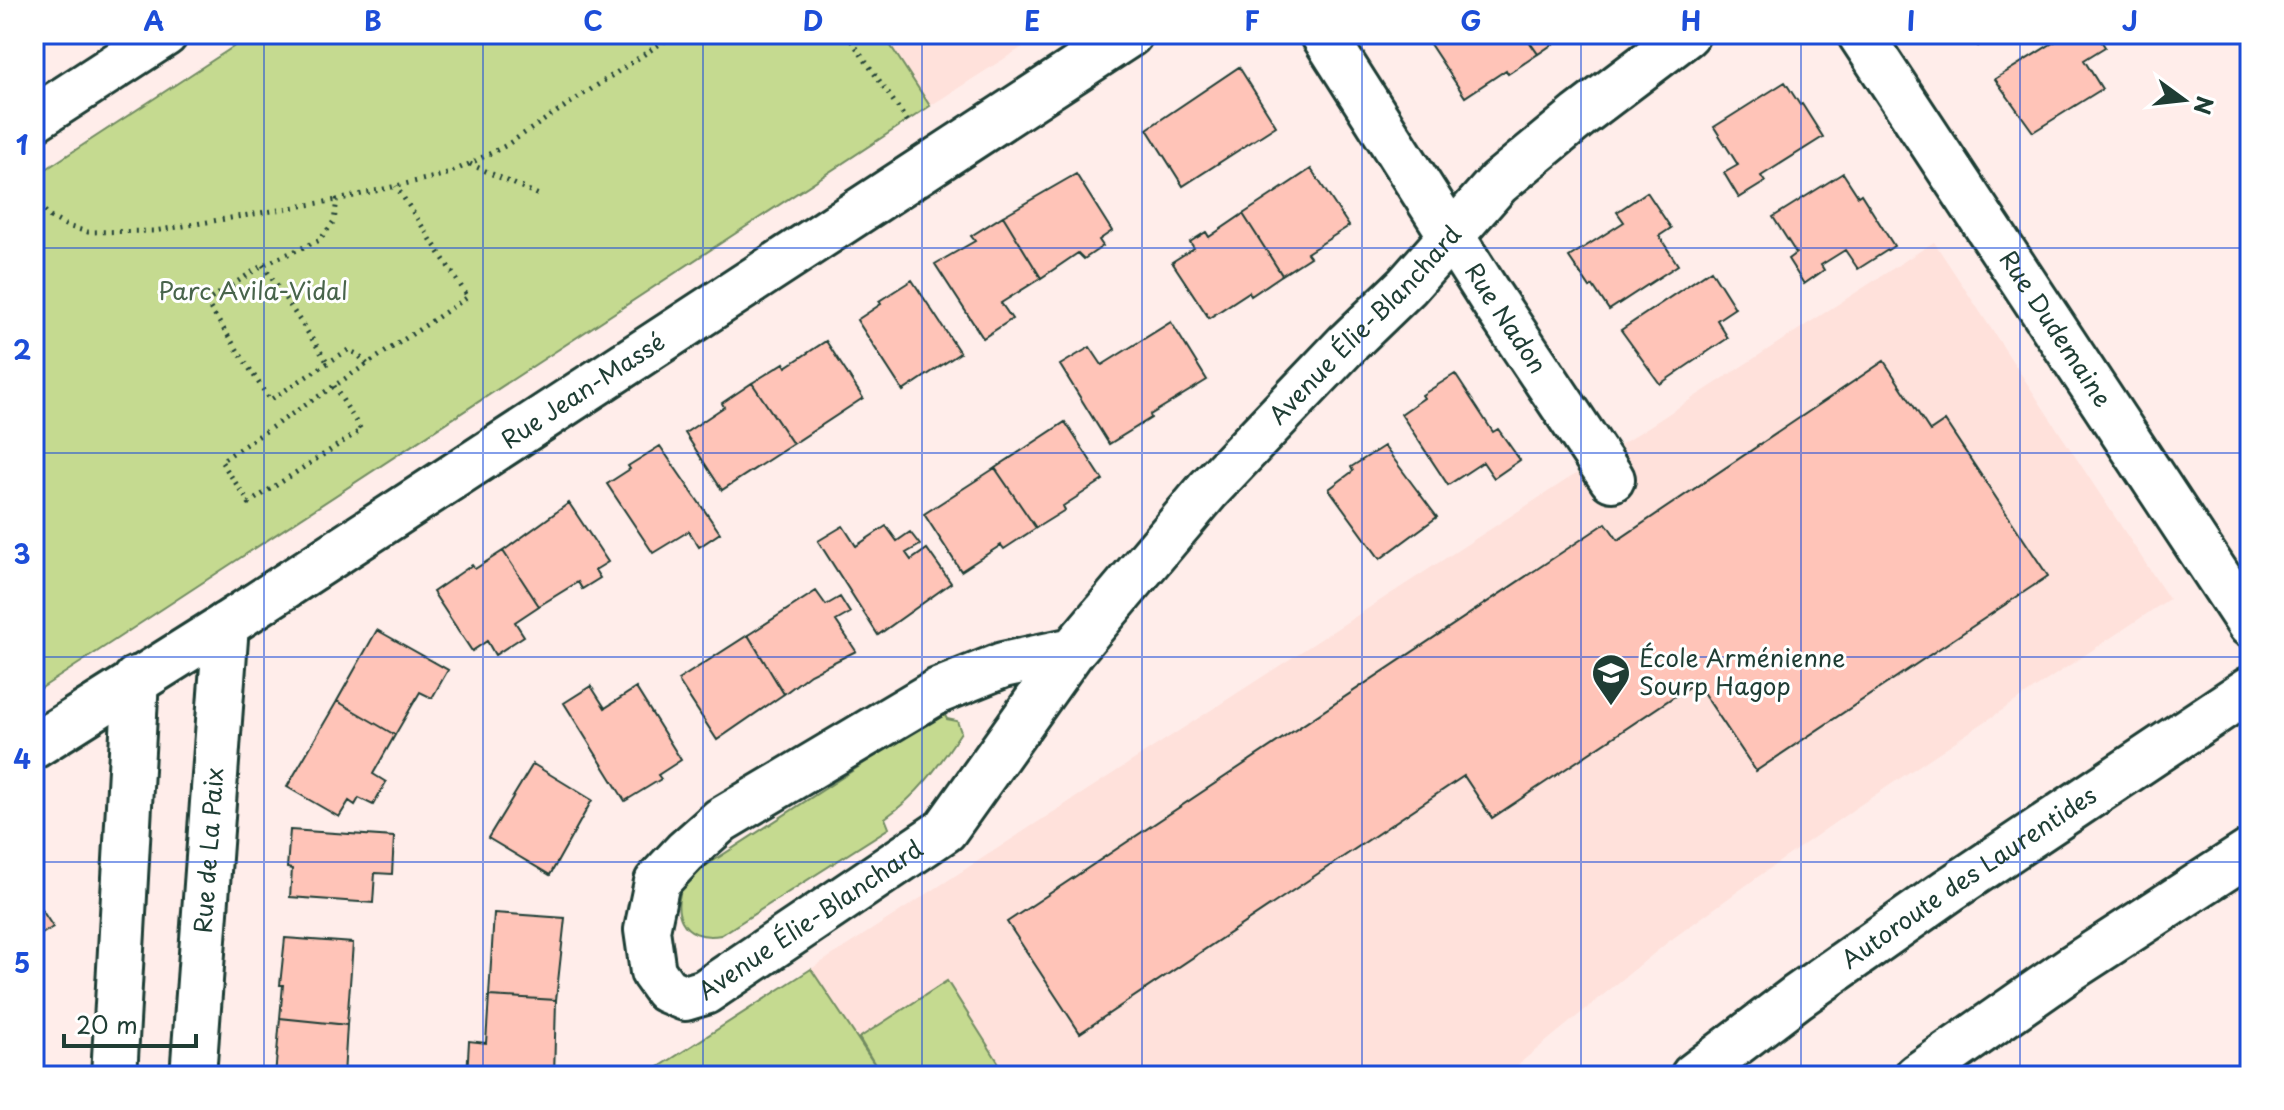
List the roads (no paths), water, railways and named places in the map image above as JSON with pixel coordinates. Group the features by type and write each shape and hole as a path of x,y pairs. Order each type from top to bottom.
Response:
{"main road":[{"path":"34,119 165,34"},
{"name":"Rue Jean-Massé","path":"34,746 226,625 1130,34"},
{"name":"Rue Nadon","path":"1323,34 1491,298 1612,479"},
{"name":"Avenue Élie-Blanchard","path":"1073,650 1003,665 938,691 721,820 657,882 647,930 653,972 666,990 685,998 705,992 945,830 1073,650 1208,490 1348,343 1407,286 1498,183 1591,106 1687,34"},
{"name":"Rue Dudemaine","path":"1860,34 2245,616"},
{"name":"Rue de La Paix","path":"193,1076 226,625"},
{"path":"114,1076 136,679"},
{"name":"Autoroute des Laurentides","path":"1693,1076 1912,915 2250,689"},
{"path":"1917,1076 2073,967 2250,852"}],"place":[{"name":"École Arménienne Sourp Hagop","path":"1611,707"}],"park label":[{"name":"Parc Avila-Vidal","path":"253,292"}]}
